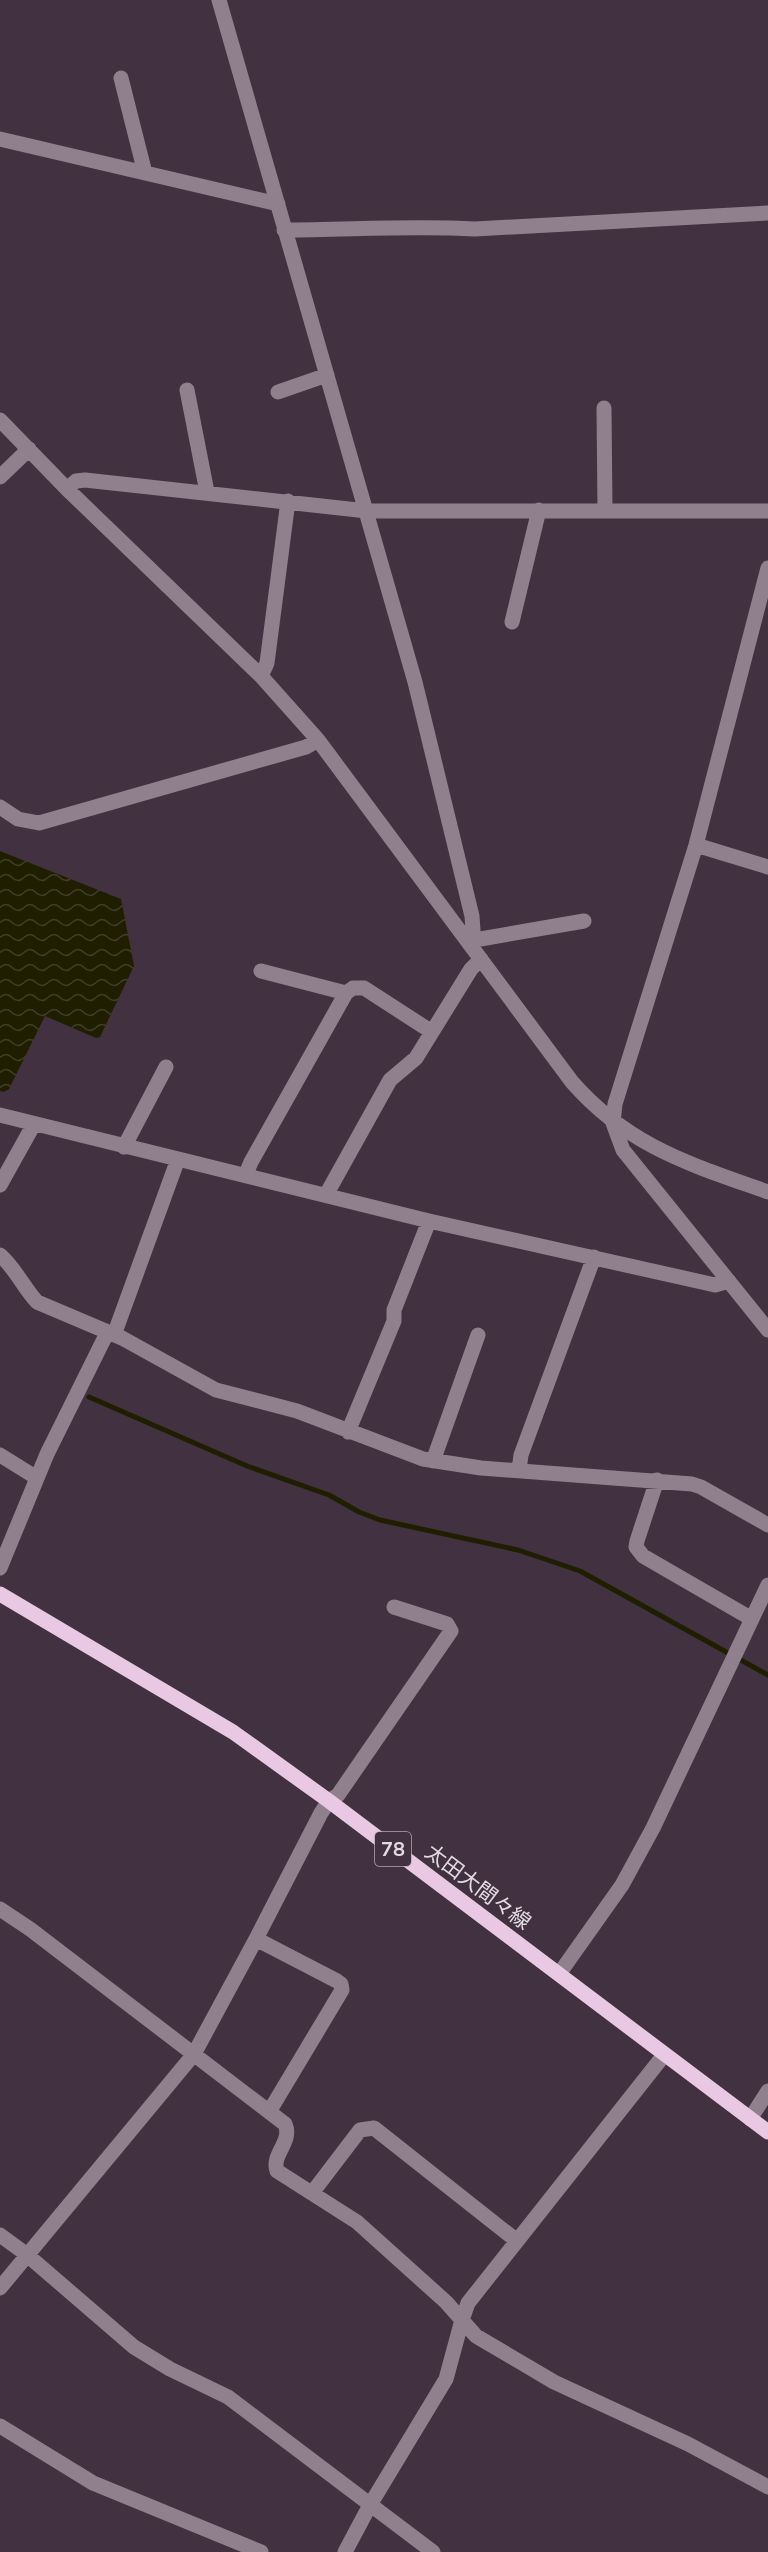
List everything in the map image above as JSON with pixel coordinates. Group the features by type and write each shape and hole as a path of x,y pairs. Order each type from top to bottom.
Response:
{"main road":[{"name":"太田大間々線","path":"0,1594 233,1732 329,1801 768,2132"}],"street":[{"path":"219,0 416,682 472,916 473,930 469,941"},
{"path":"121,78 145,173"},
{"path":"0,139 278,204"},
{"path":"284,230 365,230 429,226 476,229 768,213"},
{"path":"278,392 327,375"},
{"path":"188,390 207,492"},
{"path":"604,408 605,510"},
{"path":"0,420 67,489 261,676 318,740 572,1082 614,1123 678,1160 768,1192"},
{"path":"0,477 29,449"},
{"path":"67,489 76,481 85,480 367,511 768,511"},
{"path":"261,676 267,663 288,501"},
{"path":"512,622 539,510"},
{"path":"768,568 696,845 618,1093 614,1123 623,1150 768,1330"},
{"path":"0,807 18,819 39,823 306,747 318,740"},
{"path":"696,845 768,867"},
{"path":"469,941 584,921"},
{"path":"326,1195 390,1080 416,1058 471,969 481,959"},
{"path":"261,971 345,993"},
{"path":"246,1174 250,1162 345,993 353,988 364,988 432,1032"},
{"path":"124,1147 166,1067"},
{"path":"0,1115 429,1221 715,1285 729,1281"},
{"path":"0,1185 34,1124"},
{"path":"0,1568 37,1478 110,1334 178,1159"},
{"path":"348,1432 394,1321 394,1310 429,1221"},
{"path":"0,1255 12,1266 27,1291 37,1302 110,1334 216,1390 297,1411 348,1432 433,1461 472,1467 657,1480 701,1486 768,1525"},
{"path":"519,1470 521,1455 594,1257"},
{"path":"433,1461 478,1335"},
{"path":"0,1455 37,1478"},
{"path":"657,1480 637,1541 638,1551 752,1619"},
{"path":"559,1974 621,1885 653,1828 768,1585"},
{"path":"0,2288 194,2054 321,1813 329,1801 338,1795 451,1630 447,1624 393,1607"},
{"path":"0,1909 285,2124 287,2136 275,2160 277,2171 357,2222 446,2302 476,2336 554,2382 688,2444 768,2487"},
{"path":"256,1939 342,1984 342,1990 269,2112"},
{"path":"345,2552 370,2505 446,2379 468,2303 664,2055"},
{"path":"750,2119 768,2091"},
{"path":"312,2193 360,2130 374,2128 517,2241"},
{"path":"0,2235 26,2254 134,2347 170,2369 228,2397 433,2552"},
{"path":"0,2427 93,2483 261,2552"}],"water":[{"path":"0,851 121,899 134,966 100,1037 96,1038 45,1016 9,1089 4,1092 0,1091"}],"waterway":[{"path":"89,1397 247,1466 329,1495 359,1512 380,1520 518,1550 580,1571 768,1675"}]}
